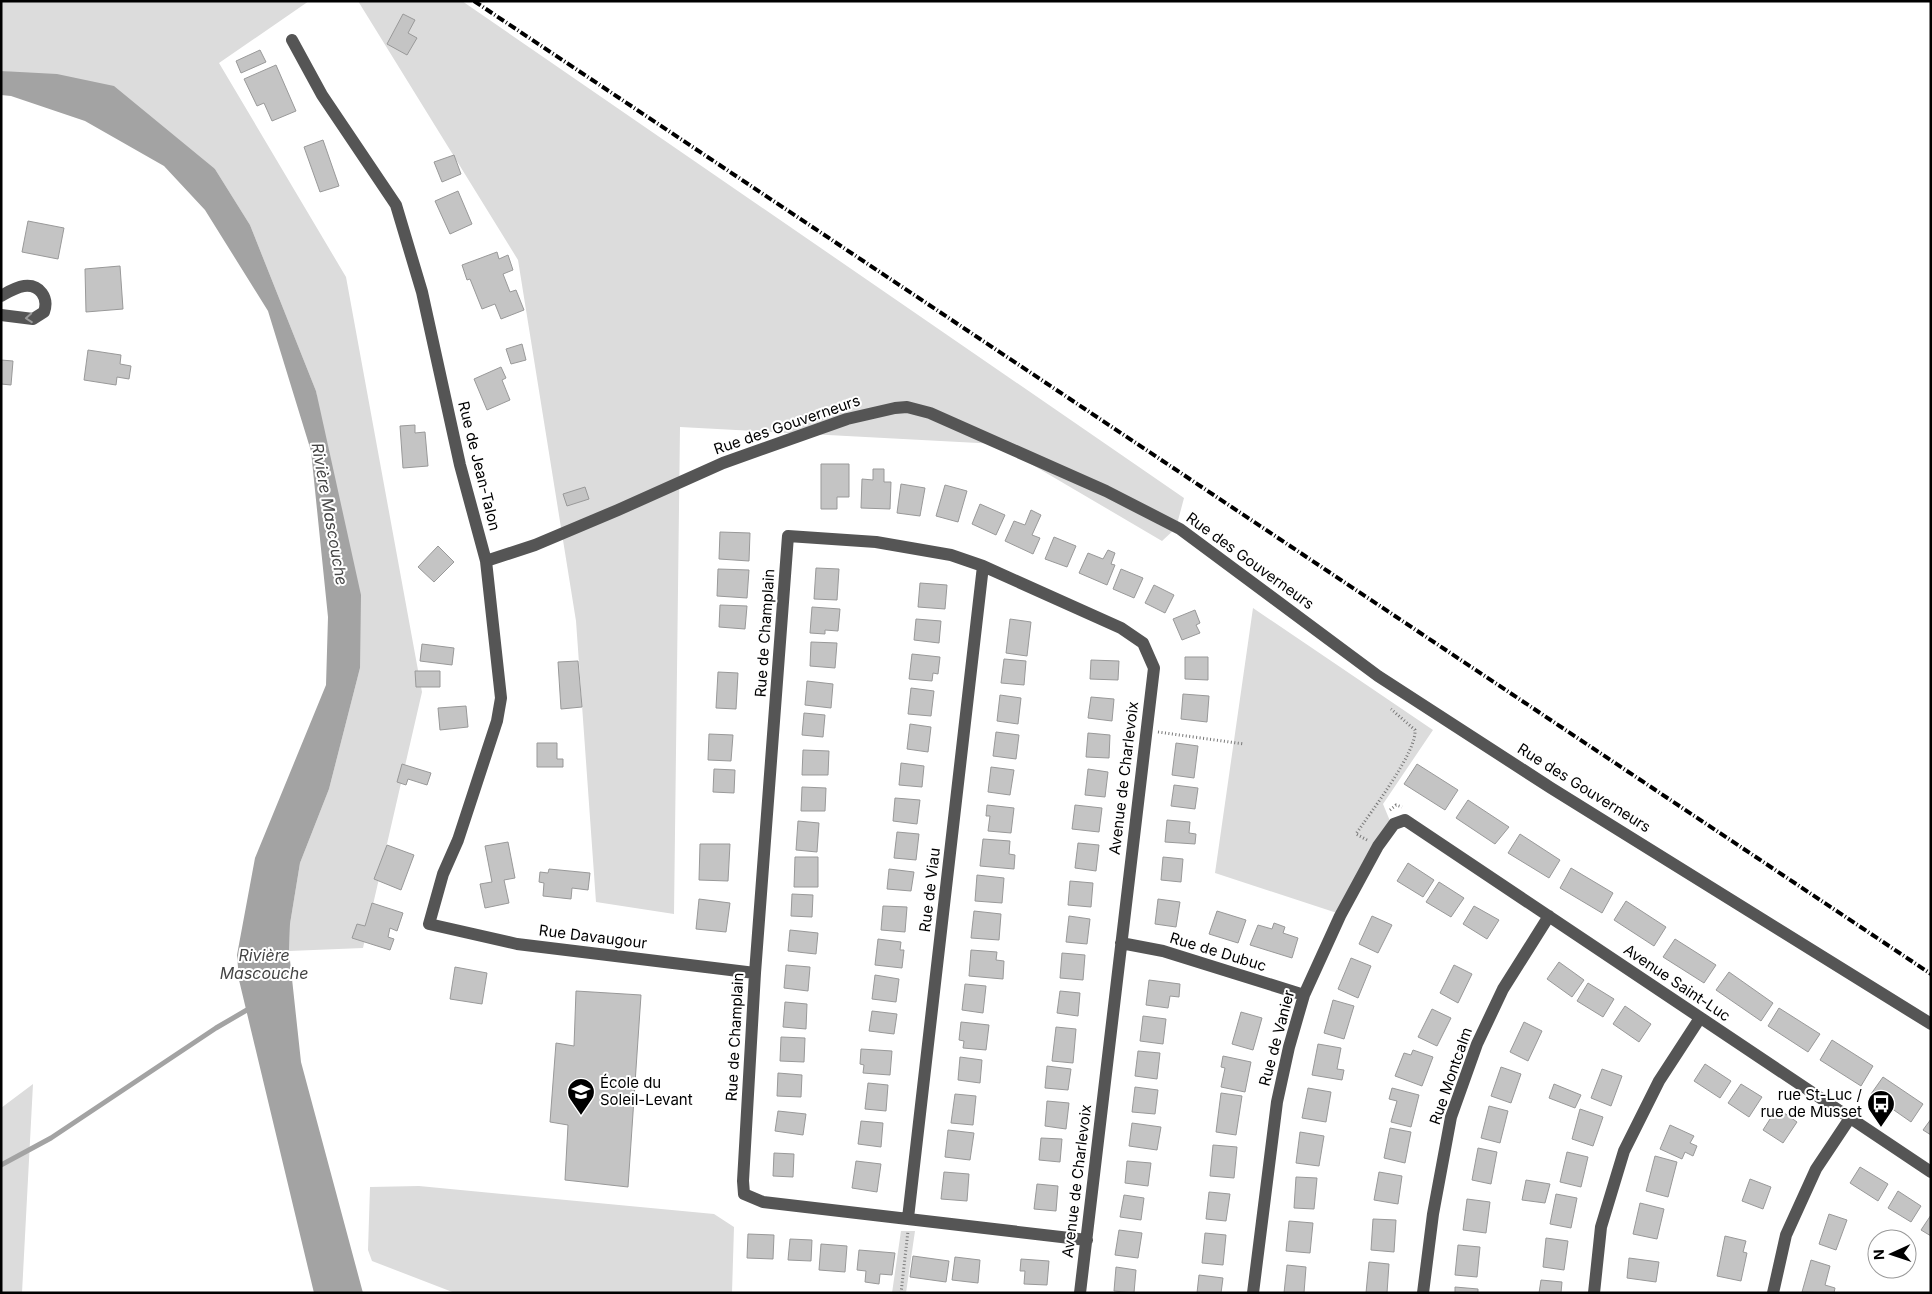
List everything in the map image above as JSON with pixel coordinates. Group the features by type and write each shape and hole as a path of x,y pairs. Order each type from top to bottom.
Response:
{"street":[{"name":"Rue de Jean-Talon","path":"292,40 322,95 396,205 422,292 460,465 486,561 502,698 497,721 458,840 443,874 429,924"},
{"path":"1,296 21,286 33,286 43,293 46,303 44,312 33,319 1,315"},
{"name":"Rue des Gouverneurs","path":"486,561 535,545 723,463 847,419 907,407 930,413 1106,491 1180,529 1378,676 1568,798 1931,1024"},
{"name":"Avenue de Charlevoix","path":"788,536 876,542 952,555 983,566 1121,628 1143,643 1154,668 1145,730 1080,1293"},
{"name":"Rue de Champlain","path":"788,536 755,973 743,1181 744,1194 764,1202 1087,1240"},
{"name":"Rue de Viau","path":"908,1218 983,566"},
{"name":"Rue de Vanier","path":"1253,1293 1277,1102 1289,1047 1304,996 1340,916 1378,846 1394,824 1405,820"},
{"name":"Avenue Saint-Luc","path":"1405,820 1931,1172"},
{"name":"Rue Montcalm","path":"1423,1293 1433,1214 1451,1117 1477,1044 1503,989 1549,916"},
{"name":"Rue Davaugour","path":"429,924 517,944 755,973"},
{"name":"Rue de Dubuc","path":"1121,944 1163,951 1304,996"},
{"path":"1594,1293 1601,1227 1624,1151 1659,1081 1700,1018"},
{"path":"1773,1293 1786,1235 1816,1169 1850,1118"}],"path":[{"path":"1378,846 1356,834 1403,763 1416,738 1416,730 1391,709"},
{"path":"1145,730 1244,744"},
{"path":"901,1293 909,1230 908,1218"}],"shaded area":[{"path":"1,1 309,1 219,63 346,277 422,692 363,948 289,951 290,924 300,863 329,789 360,668 316,391 250,225 215,169 9,72 1,71"},
{"path":"358,1 462,1 1184,498 1176,528 1162,541 997,444 680,427 674,914 596,902 576,621 518,260"},
{"path":"1253,608 1433,730 1383,804 1390,821 1337,913 1215,873"},
{"path":"33,1084 22,1293 1,1293 1,1108"},
{"path":"419,1186 714,1214 734,1227 732,1293 455,1293 372,1261 368,1250 370,1187"},
{"path":"901,1231 915,1231 906,1293 892,1293"}],"water":[{"name":"Rivière Mascouche","path":"1,71 57,74 114,86 215,169 250,225 316,391 361,595 360,668 329,789 300,863 290,924 289,951 301,1062 363,1293 314,1293 239,980 237,955 255,858 326,685 328,617 311,451 268,311 205,210 164,166 85,121 11,96 1,95"}],"building":[{"path":"403,14 415,20 408,33 417,38 407,55 387,44"},
{"path":"260,50 266,62 241,73 236,61"},
{"path":"276,65 296,111 272,121 264,103 257,106 244,79"},
{"path":"323,140 339,186 320,192 304,147"},
{"path":"454,155 461,174 442,182 434,162"},
{"path":"458,191 472,224 450,234 435,201"},
{"path":"28,221 64,228 58,259 22,252"},
{"path":"497,252 499,259 508,255 513,270 503,274 510,292 516,290 524,310 501,319 495,304 482,309 470,279 467,280 462,265"},
{"path":"120,266 123,309 86,312 85,269"},
{"path":"522,344 526,360 511,364 506,349"},
{"path":"88,350 121,355 120,364 131,366 129,379 117,377 116,385 84,380"},
{"path":"1,360 13,361 11,385 1,384"},
{"path":"501,367 506,378 502,380 510,400 487,410 474,379"},
{"path":"415,425 415,433 425,432 428,466 403,468 400,426"},
{"path":"821,464 849,464 849,497 837,497 837,509 821,509"},
{"path":"873,469 884,469 884,482 891,482 890,509 861,508 862,479 873,480"},
{"path":"901,484 925,488 920,516 897,513"},
{"path":"945,485 967,491 958,522 936,516"},
{"path":"585,487 589,499 567,506 563,494"},
{"path":"980,504 1005,515 996,535 972,524"},
{"path":"1031,510 1041,515 1032,535 1040,538 1033,554 1005,541 1014,521 1025,525"},
{"path":"720,532 750,533 749,561 719,559"},
{"path":"1054,537 1076,546 1067,567 1045,559"},
{"path":"438,546 454,562 434,582 418,567"},
{"path":"1108,550 1115,553 1111,564 1115,565 1107,585 1079,573 1088,553 1103,559"},
{"path":"816,568 839,569 837,600 814,599"},
{"path":"718,569 749,570 747,598 717,596"},
{"path":"1121,569 1143,578 1134,598 1113,589"},
{"path":"920,583 947,585 945,609 918,607"},
{"path":"1154,585 1174,595 1165,613 1145,603"},
{"path":"720,605 747,606 745,629 719,627"},
{"path":"812,607 840,609 838,631 825,630 825,634 810,633"},
{"path":"1195,610 1200,623 1196,625 1200,633 1182,640 1173,619"},
{"path":"916,619 941,621 939,643 914,640"},
{"path":"1010,619 1031,622 1027,656 1006,653"},
{"path":"811,642 837,643 835,668 810,666"},
{"path":"422,644 454,648 452,665 420,661"},
{"path":"912,654 940,657 938,674 933,673 932,681 909,679"},
{"path":"1185,657 1208,657 1208,680 1185,679"},
{"path":"1004,659 1026,661 1024,685 1001,683"},
{"path":"1091,660 1119,661 1118,680 1090,679"},
{"path":"578,661 582,707 561,709 558,662"},
{"path":"415,671 440,671 440,687 416,687"},
{"path":"718,672 738,673 736,709 716,708"},
{"path":"807,681 833,684 831,708 805,705"},
{"path":"911,688 934,691 931,716 908,714"},
{"path":"1183,694 1209,696 1207,722 1181,719"},
{"path":"1000,695 1021,698 1018,724 997,721"},
{"path":"1091,697 1114,699 1112,721 1088,718"},
{"path":"466,706 468,727 440,730 438,708"},
{"path":"804,713 825,715 823,737 802,735"},
{"path":"910,724 931,727 928,752 907,749"},
{"path":"996,732 1019,735 1016,759 993,756"},
{"path":"1088,733 1110,735 1109,758 1086,757"},
{"path":"709,734 733,735 731,761 708,760"},
{"path":"537,743 557,743 557,759 563,759 563,767 537,767"},
{"path":"1176,743 1198,746 1194,778 1172,775"},
{"path":"803,750 829,751 828,775 802,775"},
{"path":"901,763 924,766 922,787 899,785"},
{"path":"402,764 431,773 427,785 408,779 406,785 397,782"},
{"path":"1417,764 1458,790 1445,810 1404,784"},
{"path":"991,767 1014,770 1010,795 988,792"},
{"path":"714,769 735,770 734,793 713,792"},
{"path":"1088,769 1108,772 1105,797 1085,795"},
{"path":"1174,785 1198,788 1195,809 1171,806"},
{"path":"802,787 826,788 825,811 801,811"},
{"path":"895,798 920,800 917,824 893,821"},
{"path":"1468,800 1509,827 1495,844 1456,818"},
{"path":"987,805 1014,808 1011,833 988,831 990,816 986,816"},
{"path":"1075,805 1102,808 1099,832 1072,829"},
{"path":"1167,820 1190,822 1189,833 1196,834 1195,844 1165,842"},
{"path":"798,821 819,823 817,852 796,850"},
{"path":"897,832 919,834 916,860 894,858"},
{"path":"1520,834 1560,860 1549,878 1508,853"},
{"path":"983,839 1010,841 1009,854 1015,855 1014,869 980,866"},
{"path":"508,842 515,878 504,880 509,903 485,908 480,884 492,882 485,846"},
{"path":"1078,843 1099,845 1096,871 1075,868"},
{"path":"700,844 730,844 728,881 699,880"},
{"path":"387,845 414,855 401,890 374,879"},
{"path":"795,857 818,857 818,887 794,887"},
{"path":"1163,857 1183,859 1181,882 1161,880"},
{"path":"1408,863 1434,880 1423,897 1397,881"},
{"path":"1571,868 1613,893 1602,913 1560,888"},
{"path":"549,869 590,873 588,890 572,888 571,899 543,896 544,883 539,882 540,872 548,873"},
{"path":"889,869 914,872 911,891 887,889"},
{"path":"977,875 1004,878 1002,903 975,901"},
{"path":"1070,881 1093,883 1091,907 1068,905"},
{"path":"1439,882 1464,898 1451,917 1426,902"},
{"path":"792,894 813,895 812,917 791,916"},
{"path":"699,899 730,903 726,932 696,929"},
{"path":"1158,899 1180,902 1176,927 1155,924"},
{"path":"1626,901 1666,927 1654,946 1614,920"},
{"path":"372,903 403,913 397,931 390,928 388,937 394,939 390,950 352,938 357,924 365,926"},
{"path":"883,906 907,907 905,932 881,930"},
{"path":"1474,906 1499,920 1487,939 1463,924"},
{"path":"974,911 1001,914 999,940 971,938"},
{"path":"1217,911 1246,920 1238,943 1209,934"},
{"path":"1069,916 1090,919 1087,944 1066,942"},
{"path":"1372,916 1392,925 1378,953 1359,944"},
{"path":"1274,923 1285,927 1283,933 1298,938 1292,958 1250,945 1258,925 1272,929"},
{"path":"790,930 818,933 816,954 788,951"},
{"path":"878,939 901,942 900,950 904,950 902,968 875,965"},
{"path":"1675,939 1716,965 1704,983 1663,957"},
{"path":"971,950 997,952 996,960 1004,961 1003,979 969,976"},
{"path":"1062,953 1085,955 1083,980 1060,978"},
{"path":"1351,958 1371,966 1358,998 1338,989"},
{"path":"1559,962 1584,980 1572,997 1547,979"},
{"path":"786,965 810,967 808,991 784,988"},
{"path":"1454,965 1472,974 1458,1003 1440,993"},
{"path":"455,967 487,973 482,1004 450,999"},
{"path":"1729,972 1773,1003 1761,1021 1716,990"},
{"path":"875,975 899,979 896,1002 872,999"},
{"path":"1149,980 1180,984 1179,997 1170,996 1168,1008 1146,1005"},
{"path":"1588,983 1614,999 1603,1017 1577,1001"},
{"path":"965,984 986,986 983,1013 962,1010"},
{"path":"576,991 641,995 628,1187 565,1180 568,1125 550,1122 556,1043 574,1046"},
{"path":"1060,991 1080,993 1078,1016 1057,1013"},
{"path":"1333,1000 1354,1006 1344,1039 1324,1033"},
{"path":"785,1002 807,1004 806,1029 783,1027"},
{"path":"1625,1006 1651,1024 1639,1042 1613,1024"},
{"path":"1779,1008 1820,1034 1808,1052 1768,1026"},
{"path":"1432,1009 1451,1018 1437,1046 1418,1037"},
{"path":"872,1011 897,1014 894,1034 869,1031"},
{"path":"1241,1012 1262,1018 1253,1050 1232,1044"},
{"path":"1143,1016 1166,1019 1163,1044 1140,1041"},
{"path":"961,1022 989,1025 986,1050 963,1048 964,1041 959,1040"},
{"path":"1524,1022 1542,1031 1528,1061 1510,1052"},
{"path":"1056,1027 1076,1029 1073,1063 1052,1061"},
{"path":"781,1037 805,1038 804,1062 780,1061"},
{"path":"1832,1040 1873,1066 1861,1086 1820,1060"},
{"path":"1318,1044 1341,1048 1337,1069 1344,1070 1342,1080 1312,1075"},
{"path":"861,1049 892,1051 890,1075 863,1073 864,1065 860,1064"},
{"path":"1413,1050 1433,1057 1422,1086 1395,1076 1404,1053 1411,1055"},
{"path":"1138,1051 1160,1053 1157,1079 1135,1076"},
{"path":"1223,1056 1251,1062 1245,1092 1221,1087 1225,1068 1221,1067"},
{"path":"960,1057 982,1060 980,1083 958,1080"},
{"path":"1705,1064 1731,1081 1720,1098 1694,1081"},
{"path":"1047,1066 1071,1069 1068,1090 1045,1088"},
{"path":"1501,1067 1521,1074 1511,1103 1491,1096"},
{"path":"1602,1069 1622,1076 1611,1106 1591,1098"},
{"path":"778,1073 802,1075 801,1097 777,1096"},
{"path":"1883,1077 1923,1104 1911,1122 1871,1094"},
{"path":"868,1083 888,1085 886,1111 865,1109"},
{"path":"1554,1084 1581,1095 1575,1108 1549,1098"},
{"path":"1741,1084 1762,1097 1749,1117 1728,1103"},
{"path":"1135,1087 1158,1090 1155,1114 1132,1112"},
{"path":"1308,1088 1331,1092 1326,1122 1302,1118"},
{"path":"1392,1088 1419,1095 1411,1127 1391,1122 1397,1101 1389,1099"},
{"path":"1221,1093 1242,1096 1236,1135 1216,1132"},
{"path":"955,1094 976,1096 973,1125 951,1123"},
{"path":"1047,1101 1069,1103 1066,1129 1045,1126"},
{"path":"1489,1106 1508,1111 1500,1143 1481,1138"},
{"path":"1777,1108 1797,1122 1783,1143 1763,1130"},
{"path":"1580,1109 1603,1117 1593,1146 1572,1139"},
{"path":"778,1111 806,1114 803,1135 775,1131"},
{"path":"1931,1119 1931,1135 1923,1130"},
{"path":"861,1121 883,1123 881,1147 858,1144"},
{"path":"1132,1123 1161,1127 1157,1150 1129,1146"},
{"path":"1670,1125 1694,1136 1690,1143 1697,1146 1693,1156 1685,1152 1682,1159 1660,1149"},
{"path":"1390,1128 1411,1132 1405,1163 1384,1158"},
{"path":"948,1130 974,1133 970,1160 945,1157"},
{"path":"1300,1132 1324,1136 1319,1166 1296,1163"},
{"path":"1041,1138 1062,1139 1060,1162 1039,1160"},
{"path":"1213,1145 1237,1147 1234,1178 1210,1176"},
{"path":"1478,1148 1497,1152 1491,1184 1472,1180"},
{"path":"1567,1152 1588,1157 1581,1187 1560,1182"},
{"path":"774,1153 794,1154 793,1177 773,1176"},
{"path":"1655,1156 1677,1162 1668,1197 1646,1191"},
{"path":"856,1161 881,1164 877,1192 852,1188"},
{"path":"1127,1161 1151,1163 1148,1186 1125,1183"},
{"path":"1860,1167 1888,1184 1878,1201 1850,1183"},
{"path":"944,1172 969,1174 967,1201 941,1199"},
{"path":"1379,1172 1402,1176 1398,1204 1374,1200"},
{"path":"1296,1177 1317,1178 1314,1209 1294,1208"},
{"path":"1750,1179 1771,1187 1763,1209 1742,1201"},
{"path":"1526,1180 1550,1184 1545,1203 1522,1200"},
{"path":"1037,1184 1058,1186 1056,1211 1034,1209"},
{"path":"1898,1191 1921,1206 1911,1222 1888,1208"},
{"path":"1209,1192 1230,1194 1226,1221 1206,1219"},
{"path":"1556,1194 1577,1198 1571,1228 1550,1224"},
{"path":"1124,1195 1144,1198 1141,1220 1120,1217"},
{"path":"1467,1199 1490,1202 1486,1233 1463,1230"},
{"path":"1640,1203 1664,1209 1657,1239 1633,1234"},
{"path":"1829,1214 1847,1220 1836,1250 1819,1244"},
{"path":"1931,1215 1931,1236 1921,1230"},
{"path":"1373,1219 1396,1220 1394,1252 1371,1250"},
{"path":"1289,1221 1313,1223 1310,1253 1286,1251"},
{"path":"1119,1230 1142,1233 1138,1258 1115,1255"},
{"path":"1205,1233 1226,1235 1223,1265 1202,1263"},
{"path":"748,1234 774,1235 773,1259 747,1258"},
{"path":"1725,1236 1746,1241 1743,1252 1747,1253 1741,1281 1717,1276"},
{"path":"1546,1238 1568,1241 1564,1270 1543,1267"},
{"path":"790,1239 812,1240 811,1261 788,1260"},
{"path":"821,1244 847,1246 845,1272 819,1270"},
{"path":"1458,1245 1480,1247 1477,1277 1455,1275"},
{"path":"859,1250 895,1253 892,1275 880,1274 879,1284 865,1282 866,1271 857,1270"},
{"path":"913,1256 949,1261 946,1282 910,1277"},
{"path":"955,1257 980,1260 978,1283 952,1280"},
{"path":"1629,1258 1659,1262 1656,1282 1627,1278"},
{"path":"1021,1259 1049,1261 1047,1285 1024,1284 1025,1271 1020,1271"},
{"path":"1811,1260 1830,1266 1825,1285 1835,1288 1834,1293 1802,1292"},
{"path":"1369,1262 1389,1264 1387,1293 1366,1293"},
{"path":"1287,1265 1306,1267 1304,1293 1284,1293"},
{"path":"1116,1267 1136,1270 1134,1293 1114,1291"},
{"path":"1199,1275 1223,1278 1221,1293 1197,1293"},
{"path":"1541,1280 1562,1282 1561,1293 1539,1293"},
{"path":"1455,1287 1478,1289 1478,1293 1455,1293"}],"waterway":[{"path":"1,1165 51,1138 216,1028 252,1007"}],"railway":[{"path":"474,1 1931,974"}],"place":[{"name":"École du Soleil-Levant","path":"581,1116"},
{"name":"rue St-Luc / rue de Musset","path":"1881,1128"}]}
